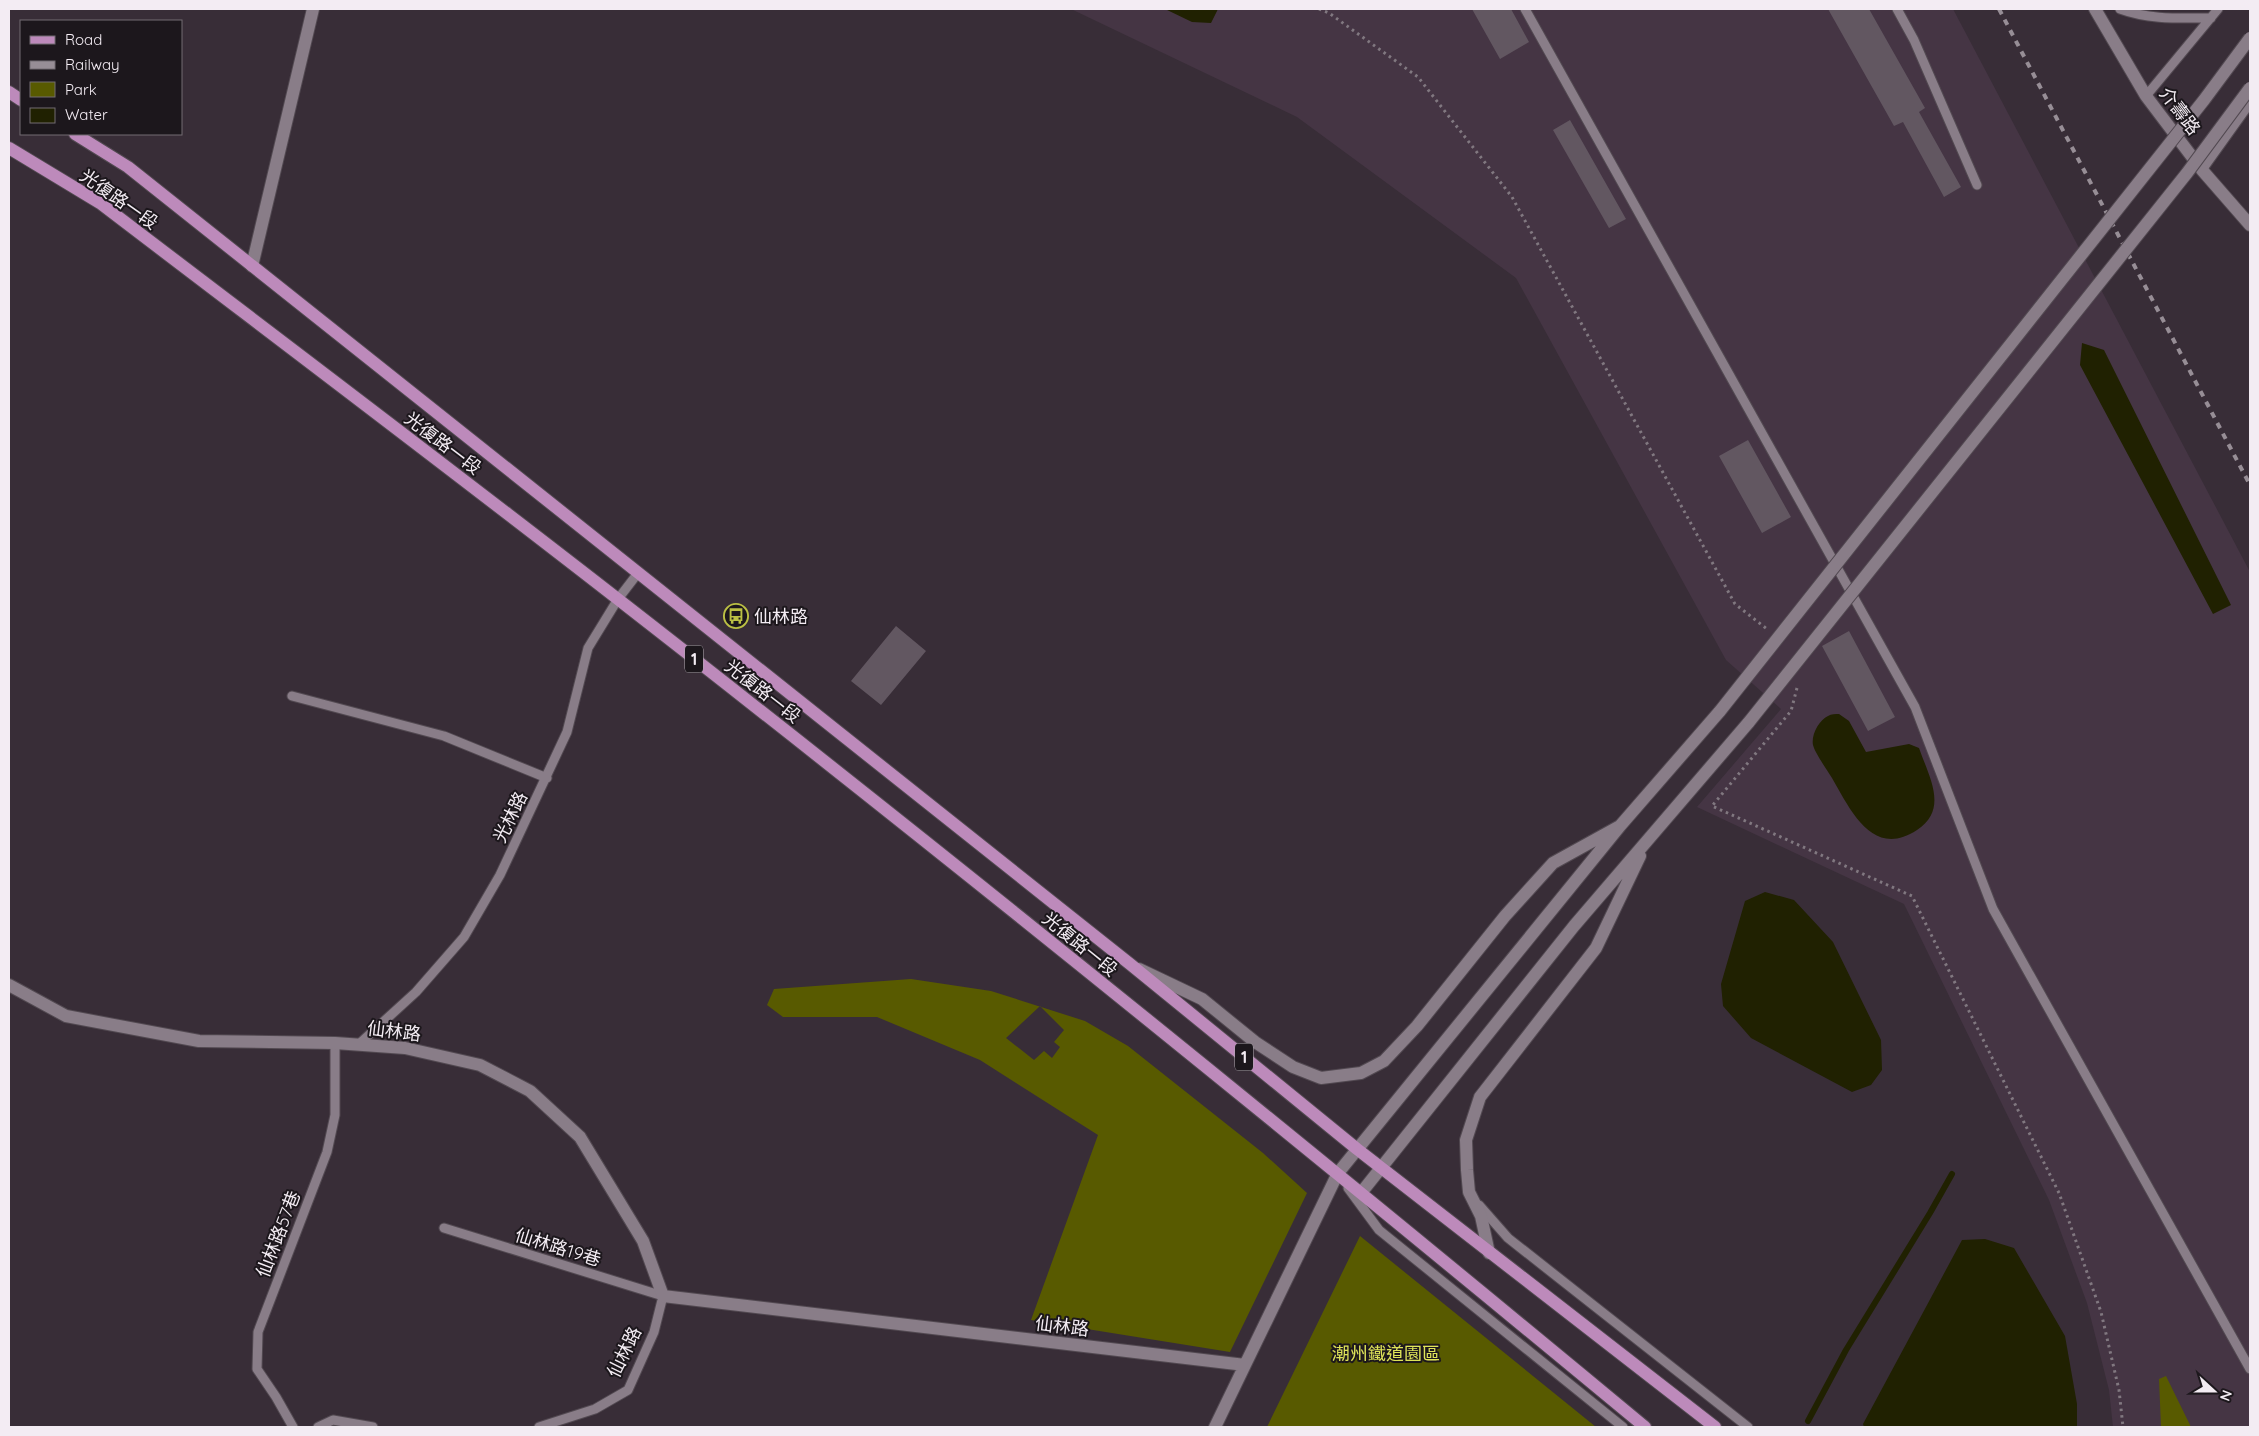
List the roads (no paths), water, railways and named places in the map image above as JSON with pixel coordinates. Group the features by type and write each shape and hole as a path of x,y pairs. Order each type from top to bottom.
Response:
{"main road":[{"path":"9,92 20,99"},
{"name":"光復路一段","path":"77,135 128,167 1130,964"},
{"name":"光復路一段","path":"9,148 100,203 618,599 912,830 1338,1173 1645,1427"},
{"name":"1","path":"1130,964 1381,1168"},
{"path":"1381,1168 1715,1427"}],"street":[{"path":"252,266 313,9"},
{"name":"介壽路","path":"2095,9 2146,96 2202,170 2250,225"},
{"path":"1215,1427 1338,1173 1620,826 1720,711 2204,100 2250,38"},
{"path":"1361,1193 1574,926 1748,722 2181,181 2250,88"},
{"path":"1130,964 1202,999 1255,1042 1293,1067 1321,1078 1361,1073 1384,1061 1417,1026 1505,916 1553,863 1620,826"},
{"path":"1489,1253 1481,1216 1469,1192 1466,1140 1480,1097 1596,948 1648,840"},
{"name":"仙林路","path":"9,985 66,1016 200,1041 335,1043 405,1048 480,1065 530,1091 580,1137 643,1241 662,1296 1246,1365"}],"lane":[{"path":"1525,9 1915,707 1993,910 2250,1369"},
{"path":"1897,9 1914,40 1977,185"},
{"path":"2120,9 2136,15 2165,18 2211,18"},
{"path":"2146,96 2218,9"},
{"path":"2202,170 2250,103"},
{"name":"光林路","path":"358,1044 416,992 464,937 500,875 567,732 588,648 618,599 638,573"},
{"path":"292,696 444,736 547,778"},
{"name":"仙林路57巷","path":"293,1427 257,1369 258,1332 327,1152 335,1115 335,1043"},
{"path":"1338,1173 1379,1230 1623,1427"},
{"path":"1469,1192 1508,1238 1748,1427"},
{"name":"仙林路19巷","path":"444,1228 662,1296"},
{"name":"仙林路","path":"539,1427 595,1409 628,1390 654,1332 662,1296"},
{"path":"318,1427 333,1420 373,1427"}],"water":[{"path":"1165,9 1218,9 1211,23 1192,22"},
{"path":"2082,343 2104,350 2231,605 2213,614 2080,365"},
{"path":"1839,714 1849,721 1866,752 1909,744 1919,748 1931,781 1934,802 1927,822 1917,830 1901,837 1888,839 1876,835 1865,827 1847,804 1813,745 1814,732 1819,724 1829,715"},
{"path":"1765,892 1794,900 1833,942 1881,1040 1882,1070 1871,1085 1852,1092 1751,1038 1723,1006 1721,984 1745,901"},
{"path":"1985,1239 2014,1248 2065,1336 2077,1404 2077,1427 1864,1427 1863,1424 1962,1240"}],"waterway":[{"path":"1808,1421 1846,1350 1952,1174"}],"railway":[{"path":"1999,9 2250,485"}],"place":[{"name":"仙林路","path":"736,616"}],"park label":[{"name":"潮州鐵道園區","path":"1386,1353"}]}
